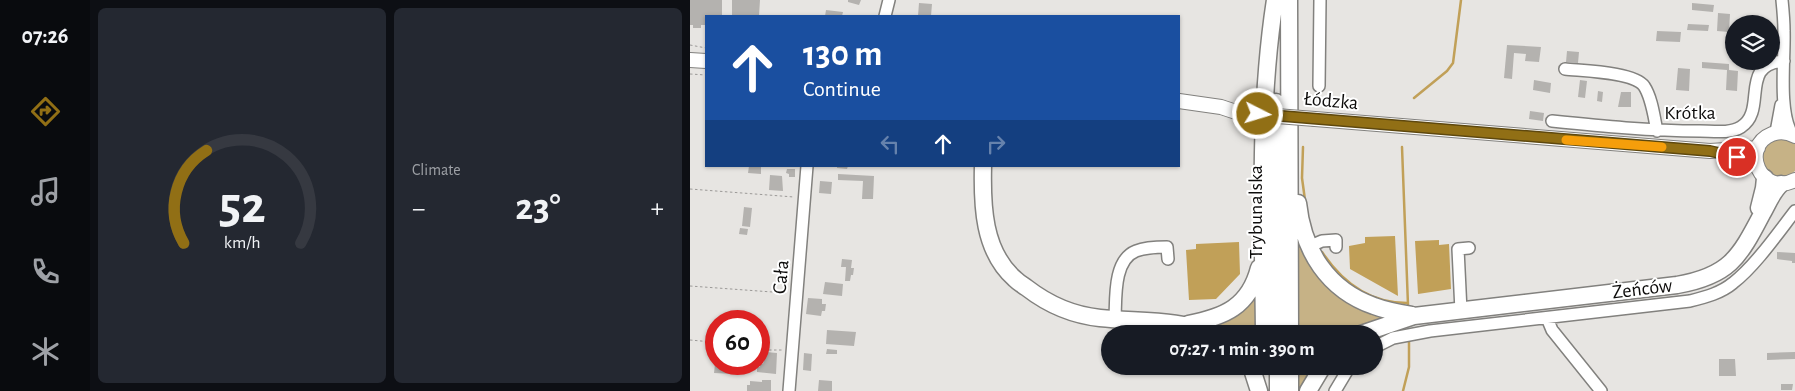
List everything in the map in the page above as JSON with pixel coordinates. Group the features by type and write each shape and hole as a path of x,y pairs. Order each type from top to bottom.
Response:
{"highway":[{"path":"1264,325 1263,156 1269,40 1275,0"},
{"name":"Trybunalska","path":"1275,0 1278,325"},
{"name":"Trybunalska","path":"1289,0 1290,325"},
{"path":"1289,126 1299,218 1308,247 1325,273 1344,290 1358,299 1375,307 1414,316"},
{"path":"983,167 982,202 987,231 999,260 1015,280 1042,299 1062,309 1082,315 1183,325 1214,318 1231,310 1241,302 1250,290 1256,278 1263,245"},
{"path":"990,167 988,201 991,216 1006,255 1025,286"},
{"path":"1754,227 1765,178"},
{"path":"1383,327 1414,316 1692,282 1716,274 1731,263 1743,250 1777,188 1788,182"},
{"path":"1254,375 1259,391"},
{"path":"1264,375 1264,391"},
{"path":"1278,375 1278,391"},
{"path":"1290,375 1290,391"},
{"path":"1308,391 1318,375"}],"main road":[{"path":"690,60 705,61"},
{"name":"Łódzka","path":"1180,101 1221,107 1239,113"},
{"name":"Łódzka","path":"1180,110 1239,113 1757,154"},
{"path":"1788,182 1770,181 1765,178 1759,170 1757,154 1762,141 1776,132 1794,135"}],"street":[{"path":"885,15 890,0"},
{"path":"1319,86 1320,0"},
{"path":"1782,0 1784,91 1788,128 1794,135"},
{"name":"Krótka","path":"1552,121 1657,131 1720,131 1740,128 1749,118 1756,80 1761,70 1768,64 1784,62"},
{"path":"1565,69 1628,77 1641,82 1647,92 1657,131"},
{"path":"1776,132 1784,91"},
{"name":"Cała","path":"789,391 807,167"},
{"name":"Żeńców","path":"1383,343 1393,338 1421,333 1690,301 1714,294 1744,274 1795,211"},
{"path":"1308,247 1336,240 1336,248"},
{"path":"1115,319 1119,278 1125,259 1134,251 1146,248 1167,247 1168,259"},
{"path":"1461,311 1458,249 1469,248"},
{"path":"1547,318 1552,330 1601,391"},
{"path":"1335,391 1345,375"}],"path":[{"path":"690,45 705,48"},
{"path":"690,74 705,75"},
{"path":"690,189 805,198"},
{"path":"690,286 797,294"},
{"path":"690,340 705,341"},
{"path":"770,350 792,350"}],"shaded area":[{"path":"1782,138 1795,144 1795,171 1786,176 1777,176 1764,166 1762,158 1764,150 1770,143"},
{"path":"1395,236 1398,296 1350,269 1349,246 1365,243 1365,237"},
{"path":"1439,240 1439,245 1449,244 1451,289 1418,294 1415,241"},
{"path":"1239,242 1240,274 1216,299 1189,300 1186,250 1196,249 1196,244"},
{"path":"1301,242 1312,261 1392,318 1370,325 1299,325 1298,243"},
{"path":"1256,289 1258,325 1208,324"},
{"path":"1299,375 1314,375 1305,391 1299,391"}],"building":[{"path":"690,0 722,0 722,15 705,15 705,25 701,25 701,28 693,28 693,25 690,25"},
{"path":"732,0 760,0 759,15 732,15"},
{"path":"848,0 861,0 859,5 848,2"},
{"path":"919,3 932,4 931,15 918,15"},
{"path":"1692,3 1714,5 1713,12 1692,10"},
{"path":"826,10 843,12 842,15 825,15"},
{"path":"1718,13 1730,14 1725,15 1725,32 1717,31"},
{"path":"1688,24 1709,25 1708,31 1687,30"},
{"path":"1657,31 1681,32 1680,42 1656,41"},
{"path":"1507,45 1541,47 1539,62 1525,61 1526,54 1514,53 1512,79 1504,78"},
{"path":"1567,51 1579,52 1578,63 1566,62"},
{"path":"1702,62 1725,64 1725,70 1702,68"},
{"path":"1678,68 1690,69 1689,91 1676,90"},
{"path":"1727,70 1738,71 1737,91 1726,90"},
{"path":"1534,80 1551,83 1550,93 1533,90"},
{"path":"1580,80 1587,81 1585,98 1578,97"},
{"path":"1598,91 1603,92 1602,102 1597,101"},
{"path":"1621,92 1631,92 1631,107 1618,107"},
{"path":"1530,111 1544,113 1543,121 1529,119"},
{"path":"749,167 761,167 761,174 748,173"},
{"path":"837,167 848,167 847,169"},
{"path":"787,169 795,169 795,177 789,177 789,174 786,173"},
{"path":"838,174 874,176 873,199 862,199 863,181 838,180"},
{"path":"770,175 782,176 783,191 769,190"},
{"path":"820,181 832,182 831,194 819,193"},
{"path":"744,207 752,208 750,227 742,226"},
{"path":"740,228 748,229 747,235 739,234"},
{"path":"1777,252 1795,253 1795,263 1777,259"},
{"path":"842,259 852,260 851,268 854,268 850,281 845,281 846,267 841,267"},
{"path":"825,282 843,284 842,296 823,294"},
{"path":"808,298 822,299 822,304 826,304 825,311 822,311 821,316 806,314"},
{"path":"827,330 856,332 854,346 826,344"},
{"path":"827,349 837,350 837,354 826,354"},
{"path":"770,352 777,353 776,374 770,373"},
{"path":"1795,352 1795,359 1767,360 1767,353"},
{"path":"804,353 812,354 811,371 803,370"},
{"path":"1719,359 1735,359 1736,376 1719,376"},
{"path":"762,380 771,380 771,391 747,391 747,385 750,385 750,381 762,382"},
{"path":"819,380 832,381 832,391 818,391"},
{"path":"1781,384 1793,384 1792,390 1781,390"}],"waterway":[{"path":"1414,98 1447,71 1453,63 1461,0"},
{"path":"1303,147 1302,178 1305,200"},
{"path":"1402,147 1408,305"},
{"path":"1322,252 1339,273 1358,289 1381,299 1407,303"},
{"path":"1403,391 1409,367 1409,341"}],"slow traffic":[{"path":"1566,140 1662,147"}],"route":[{"path":"1258,114 1710,151 1737,157"}]}
